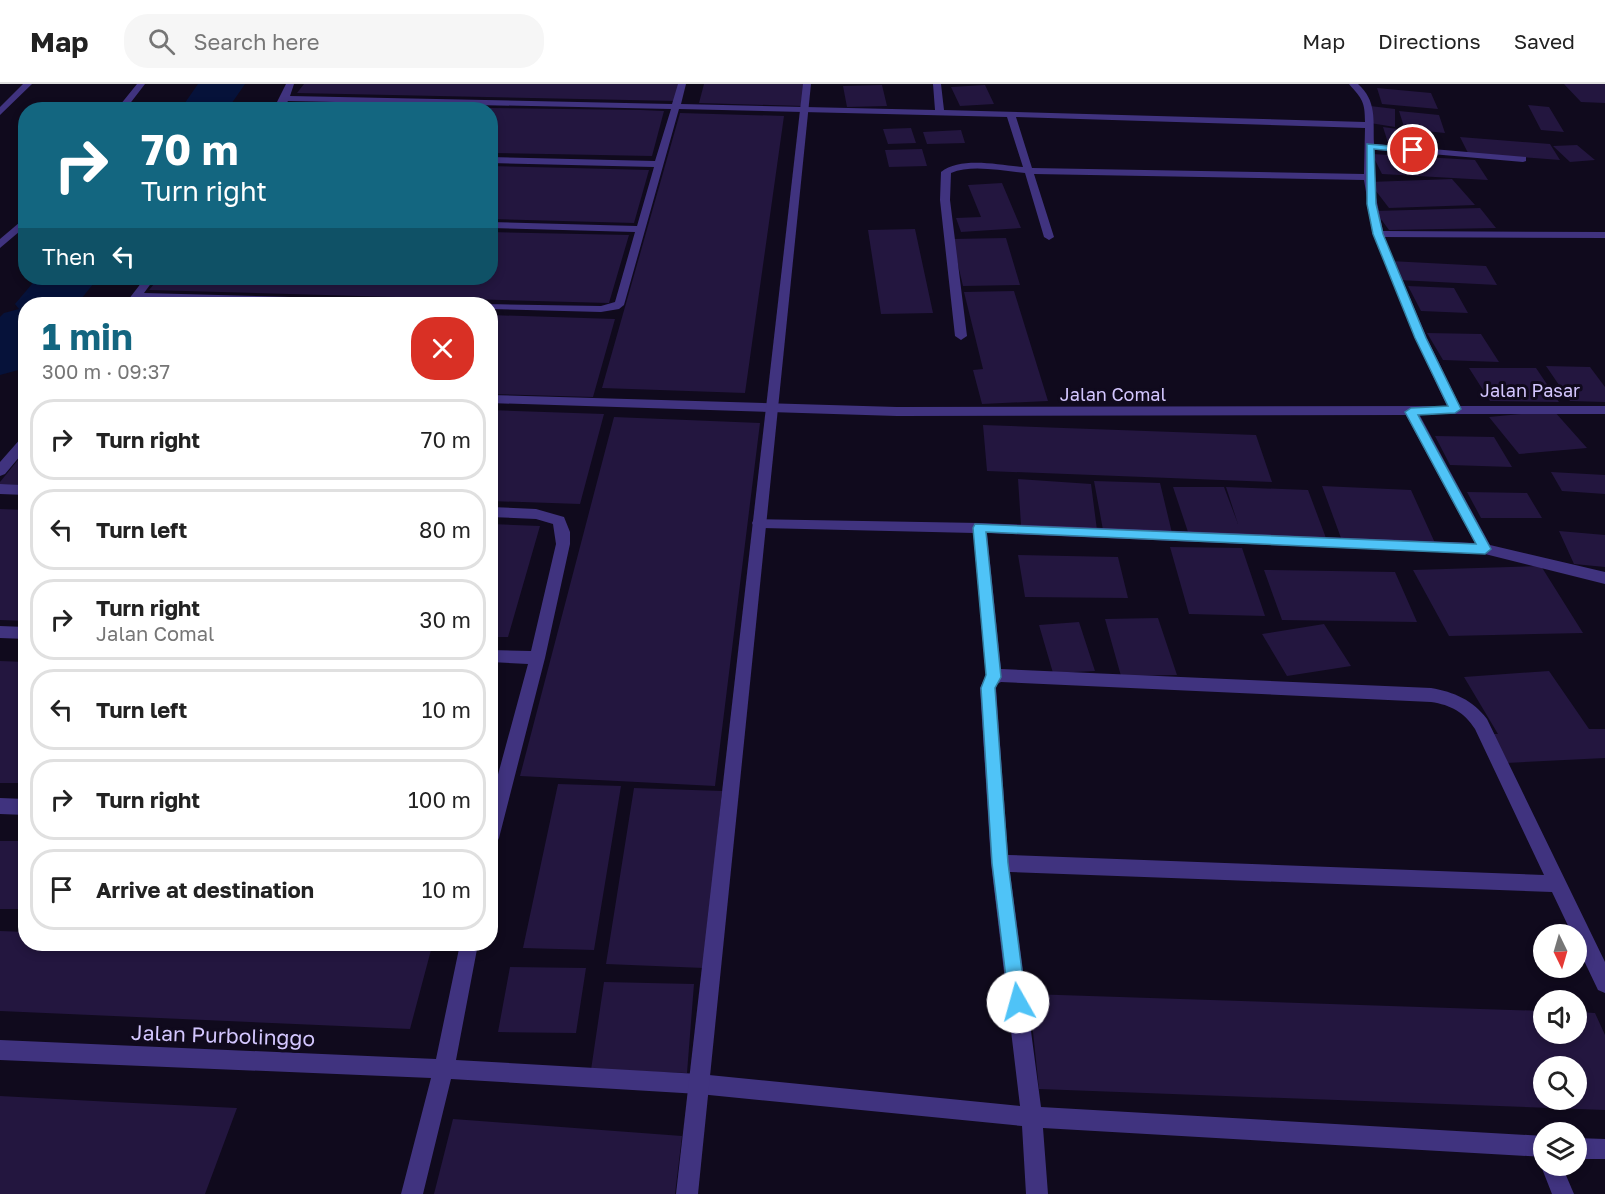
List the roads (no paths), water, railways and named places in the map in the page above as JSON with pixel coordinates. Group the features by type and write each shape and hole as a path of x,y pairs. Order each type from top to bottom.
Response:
{"street":[{"path":"0,112 28,84"},
{"path":"126,102 141,84"},
{"path":"282,102 290,84"},
{"path":"498,306 601,309 615,307 623,299 682,84"},
{"path":"687,1194 807,84"},
{"path":"938,84 940,112"},
{"path":"1353,84 1367,100 1370,195 1378,234 1421,338 1455,409"},
{"path":"285,98 459,102"},
{"path":"498,103 940,112 1368,125"},
{"path":"1011,114 1049,237"},
{"path":"1370,146 1523,159"},
{"path":"498,160 660,164"},
{"path":"961,336 945,200 946,172 954,168 1369,177"},
{"path":"0,228 18,225"},
{"path":"498,225 642,229"},
{"path":"0,245 18,228"},
{"path":"1378,234 1605,235"},
{"path":"135,297 145,285"},
{"name":"Jalan Comal","path":"498,399 951,412 1411,412 1455,409"},
{"name":"Jalan Pasar","path":"1455,409 1605,410"},
{"path":"1411,412 1485,549"},
{"path":"0,471 18,450"},
{"path":"0,489 18,490"},
{"path":"498,513 548,517 559,521 563,532 563,544 537,658 498,806"},
{"path":"759,523 980,528 1485,549 1605,578"},
{"path":"980,528 994,677"},
{"path":"0,632 18,633"},
{"path":"498,656 537,658"},
{"path":"1037,1194 1032,1117 1000,863 988,688 990,680 994,677 1020,676 1431,695 1457,701 1468,708 1480,724 1605,983"},
{"path":"0,806 18,807"},
{"path":"1000,863 1559,884"},
{"path":"412,1194 444,1069 468,951"},
{"name":"Jalan Purbolinggo","path":"0,1050 444,1069 699,1084 1032,1117 1533,1146"},
{"path":"1587,1148 1605,1149"},
{"path":"1556,1176 1563,1194"}],"waterway":[{"path":"209,102 222,84"},
{"path":"51,297 63,285"},
{"path":"0,355 18,335"}]}
